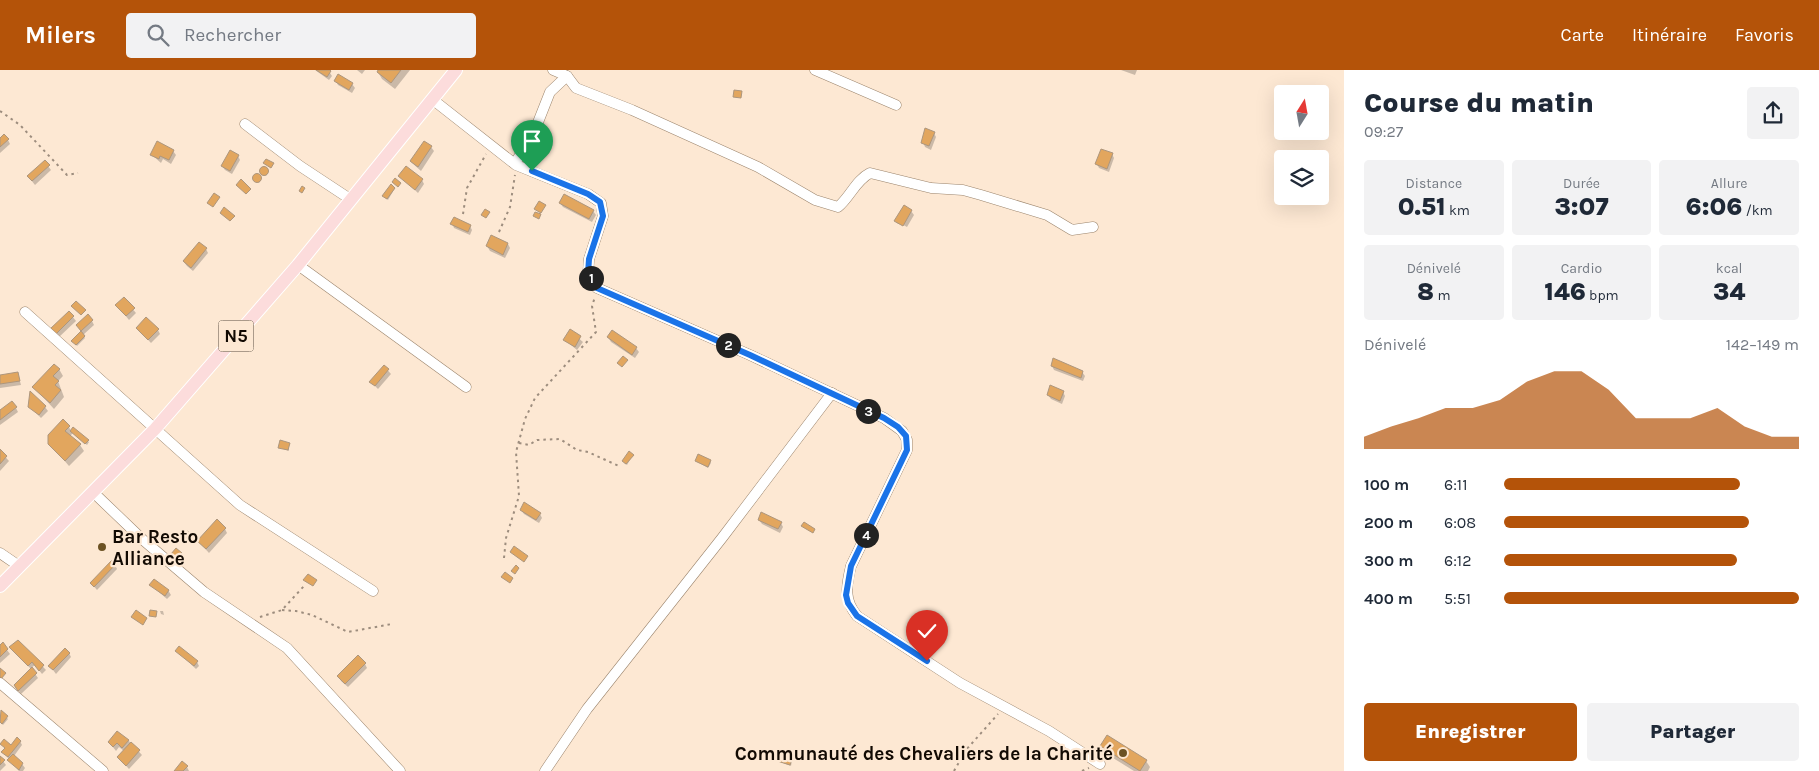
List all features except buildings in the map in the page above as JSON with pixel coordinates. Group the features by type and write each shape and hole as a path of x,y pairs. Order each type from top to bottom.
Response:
{"main road":[{"name":"N5","path":"0,586 156,429 298,265 456,70"}],"street":[{"path":"553,70 567,76 576,88 632,110 714,147 758,167 815,200 838,207 845,201 864,176 870,174 931,188 963,190 1047,215 1072,230 1093,226"},
{"path":"814,70 896,106"},
{"path":"516,164 533,135 550,92 567,76"},
{"path":"432,99 516,164 588,194 600,202 603,216 589,259 588,274 597,288 832,393 898,427 906,436 907,450 851,566 847,585 848,603 857,616 960,682 1049,731 1100,764"},
{"path":"245,124 300,166 350,199"},
{"path":"298,265 466,387"},
{"path":"25,312 240,505 373,591"},
{"path":"546,771 587,708 722,538 832,393"},
{"path":"94,493 204,592 287,648 400,771"},
{"path":"0,554 19,566"},
{"path":"0,683 102,771"}],"path":[{"path":"0,111 20,125 67,175 78,173"},
{"path":"463,214 466,188 491,146"},
{"path":"498,232 507,216 512,198 516,164"},
{"path":"504,558 506,538 519,496 516,452 534,398 596,332 592,306 597,288"},
{"path":"519,443 529,445 537,440 560,439 577,450 588,452 621,467"},
{"path":"282,610 304,586"},
{"path":"246,621 282,610 312,615 348,632 392,624"},
{"path":"954,771 966,750 1004,707"}],"place":[{"name":"Bar Resto Alliance","path":"102,547"},
{"name":"Communauté des Chevaliers de la Charité","path":"1123,753"}],"route":[{"path":"532,171 588,194 600,202 603,216 589,259 588,274 597,288 812,384 884,418 902,431 906,436 907,450 851,566 846,595 848,603 857,616 927,661"}]}
